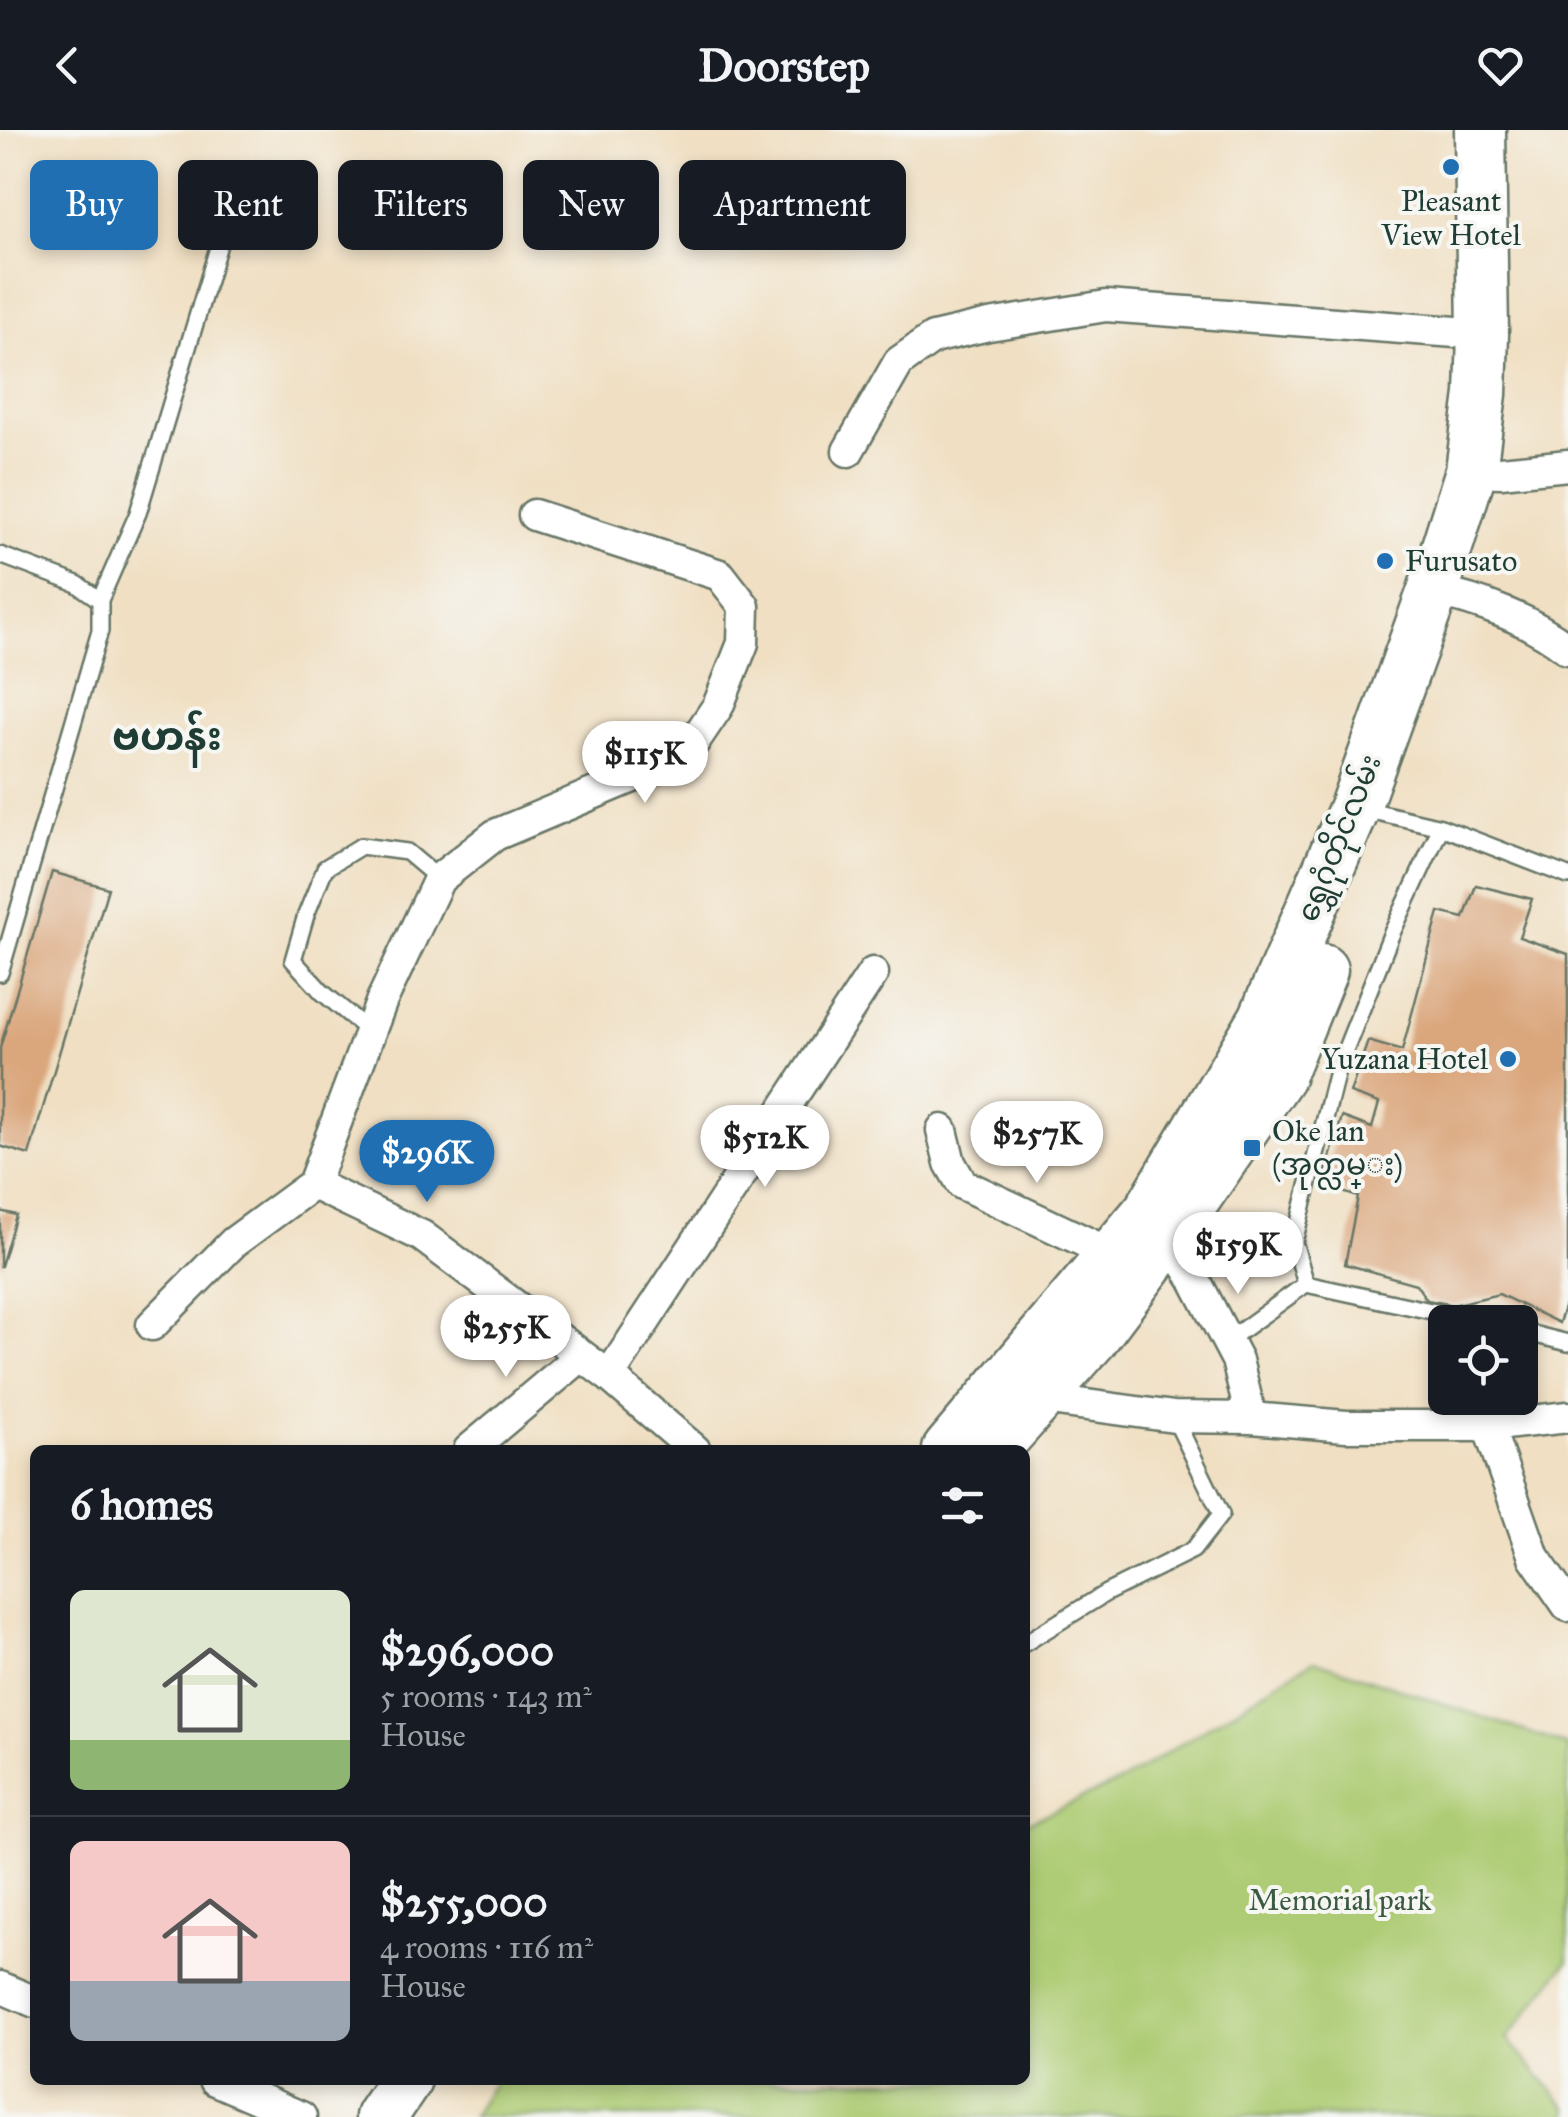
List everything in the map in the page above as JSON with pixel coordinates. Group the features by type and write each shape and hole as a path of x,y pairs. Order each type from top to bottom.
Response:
{"main road":[{"name":"ရွှေဂုံတိုင်လမ်း","path":"1480,130 1480,394 1486,471"},
{"name":"ရွှေဂုံတိုင်လမ်း","path":"954,1445 1018,1396 1144,1243 1370,811 1486,471 1510,130"},
{"name":"ရွှေဂုံတိုင်လမ်း","path":"996,1445 1018,1396"},
{"path":"344,2117 365,2085"},
{"path":"381,2117 403,2085"}],"street":[{"path":"848,452 900,362 933,338 989,325 1106,306 1483,334"},
{"path":"1486,471 1568,465"},
{"path":"152,1325 234,1242 313,1184 370,1032 439,879 496,836 685,755 718,706 743,642 744,606 720,575 534,516"},
{"path":"1447,594 1550,635 1568,649"},
{"path":"609,1376 873,973"},
{"path":"942,1130 950,1163 962,1184 1144,1243 1194,1278 1237,1360 1252,1418"},
{"path":"313,1184 422,1236 609,1376 689,1445"},
{"path":"475,1445 582,1356"},
{"path":"1018,1396 1174,1416 1346,1426 1488,1426 1568,1417"},
{"path":"1488,1426 1534,1557 1568,1606"},
{"path":"0,1987 30,2000"},
{"path":"227,2085 301,2117"}],"lane":[{"path":"0,973 100,631 100,600 138,514 217,250"},
{"path":"0,555 77,584 100,600"},
{"path":"1370,811 1440,827 1568,876"},
{"path":"1306,1284 1294,1242 1337,1071 1391,935 1440,827"},
{"path":"370,1032 322,992 294,960 306,914 325,868 360,846 407,852 439,879"},
{"path":"1227,1341 1306,1284 1428,1310"},
{"path":"1538,1336 1568,1342"},
{"path":"1030,1639 1106,1594 1194,1550 1221,1514 1174,1416"}],"green space":[{"name":"Memorial park","path":"1314,1660 1568,1746 1568,1961 1507,2039 1568,2108 1568,2117 472,2117 492,2085 1030,2085 1030,1821 1122,1781"}],"building":[{"path":"52,872 108,888 29,1155 0,1146 0,1048"},
{"name":"Yuzana Hotel","path":"1476,885 1532,899 1519,937 1568,954 1568,1295 1559,1323 1538,1313 1538,1305 1522,1305 1499,1294 1453,1305 1427,1300 1416,1284 1345,1264 1358,1197 1322,1185 1342,1117 1372,1128 1379,1103 1350,1093 1368,1041 1402,1051 1439,912 1464,918"},
{"path":"0,1211 16,1215 1,1266 0,1266"}],"place":[{"name":"Pleasant View Hotel","path":"1451,167"},
{"name":"Furusato","path":"1385,561"},
{"name":"Yuzana Hotel","path":"1508,1059"},
{"name":"Oke lan (အုတ္လမ္း)","path":"1252,1148"}],"district":[{"name":"ဗဟန်း","path":"167,736"}]}
